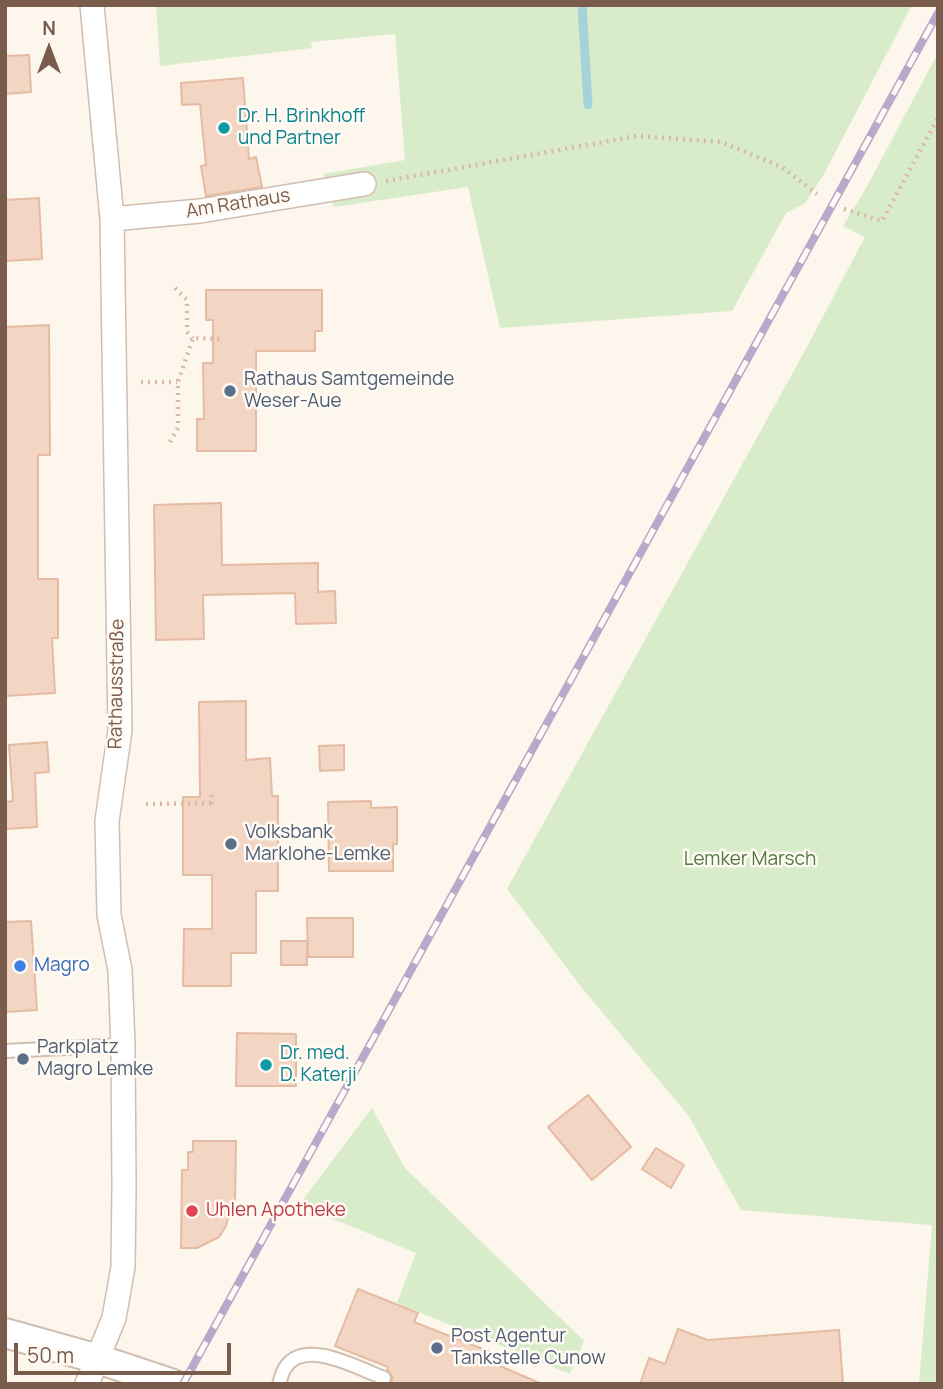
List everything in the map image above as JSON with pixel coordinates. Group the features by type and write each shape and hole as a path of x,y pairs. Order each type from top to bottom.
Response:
{"street":[{"name":"Rathausstraße","path":"92,5 112,219 120,730 107,821 109,915 120,970 123,1045 123,1267 114,1318 92,1371"},
{"name":"Am Rathaus","path":"112,219 200,211 365,184"},
{"path":"5,1333 92,1371 173,1384"}],"lane":[{"path":"5,1051 123,1045"},
{"path":"279,1384 286,1366 299,1356 320,1354 384,1378"}],"path":[{"path":"844,209 882,221 938,118"},
{"path":"365,184 637,136 721,142 782,167 817,194"},
{"path":"175,288 187,300 187,331 193,338 220,339"},
{"path":"170,442 178,428 178,382 193,338"},
{"path":"115,383 178,382"},
{"path":"146,804 214,803 212,790"}],"green space":[{"path":"156,5 912,5 823,176 805,203 786,213 732,311 500,328 468,187 334,207 323,174 405,160 395,34 311,42 312,48 160,66"},
{"name":"Lemker Marsch","path":"938,53 938,1384 919,1384 932,1225 741,1210 688,1115 582,988 507,889 801,358 865,237 843,226"},
{"path":"372,1108 405,1168 584,1341 570,1374 397,1303 416,1253 299,1205"}],"building":[{"path":"29,55 31,92 5,94 5,56"},
{"name":"Dr. H. Brinkhoff und Partner","path":"243,78 249,159 256,157 262,187 206,196 201,166 206,165 200,104 182,105 181,83"},
{"path":"39,198 42,259 5,261 5,200"},
{"name":"Rathaus Samtgemeinde Weser-Aue","path":"206,290 322,290 322,331 315,331 315,351 256,351 256,451 197,451 197,419 204,419 203,363 213,363 213,320 206,320"},
{"path":"49,325 50,455 38,455 38,579 58,579 58,638 52,638 55,693 5,696 5,327"},
{"path":"221,503 222,565 318,563 318,592 335,591 336,623 296,624 295,593 203,595 204,639 156,640 154,505"},
{"path":"246,701 246,760 270,758 272,796 278,796 278,891 256,891 256,953 231,953 231,986 183,986 184,929 212,929 212,875 183,875 183,797 200,797 199,702"},
{"path":"47,742 49,772 35,773 37,827 5,829 5,802 13,801 9,745"},
{"path":"344,745 344,770 320,771 319,746"},
{"path":"371,801 371,808 397,807 397,844 393,844 393,871 329,871 328,802"},
{"path":"307,918 353,918 353,957 308,957"},
{"name":"Magro","path":"31,921 37,1010 5,1012 5,922"},
{"path":"281,941 307,941 307,965 281,965"},
{"name":"Dr. med. D. Katerji","path":"237,1033 296,1034 296,1086 236,1086"},
{"path":"588,1095 631,1147 592,1180 548,1127"},
{"path":"193,1141 236,1141 235,1204 232,1204 226,1226 219,1237 197,1248 181,1248 182,1170 188,1170 188,1152 193,1152"},
{"path":"656,1148 684,1165 671,1188 642,1169"},
{"path":"358,1289 418,1313 414,1322 503,1357 500,1366 542,1384 390,1384 393,1377 387,1370 388,1367 335,1346"},
{"path":"678,1329 708,1340 839,1330 843,1384 640,1384 649,1358 665,1364"}],"waterway":[{"path":"582,5 588,105"}],"railway":[{"path":"183,1384 938,13"}],"place":[{"name":"Dr. H. Brinkhoff und Partner","path":"224,128"},
{"name":"Rathaus Samtgemeinde Weser-Aue","path":"230,391"},
{"name":"Volksbank Marklohe-Lemke","path":"231,844"},
{"name":"Magro","path":"20,966"},
{"name":"Parkplatz Magro Lemke","path":"23,1059"},
{"name":"Dr. med. D. Katerji","path":"266,1065"},
{"name":"Uhlen Apotheke","path":"192,1211"},
{"name":"Post Agentur Tankstelle Cunow","path":"437,1348"}]}
